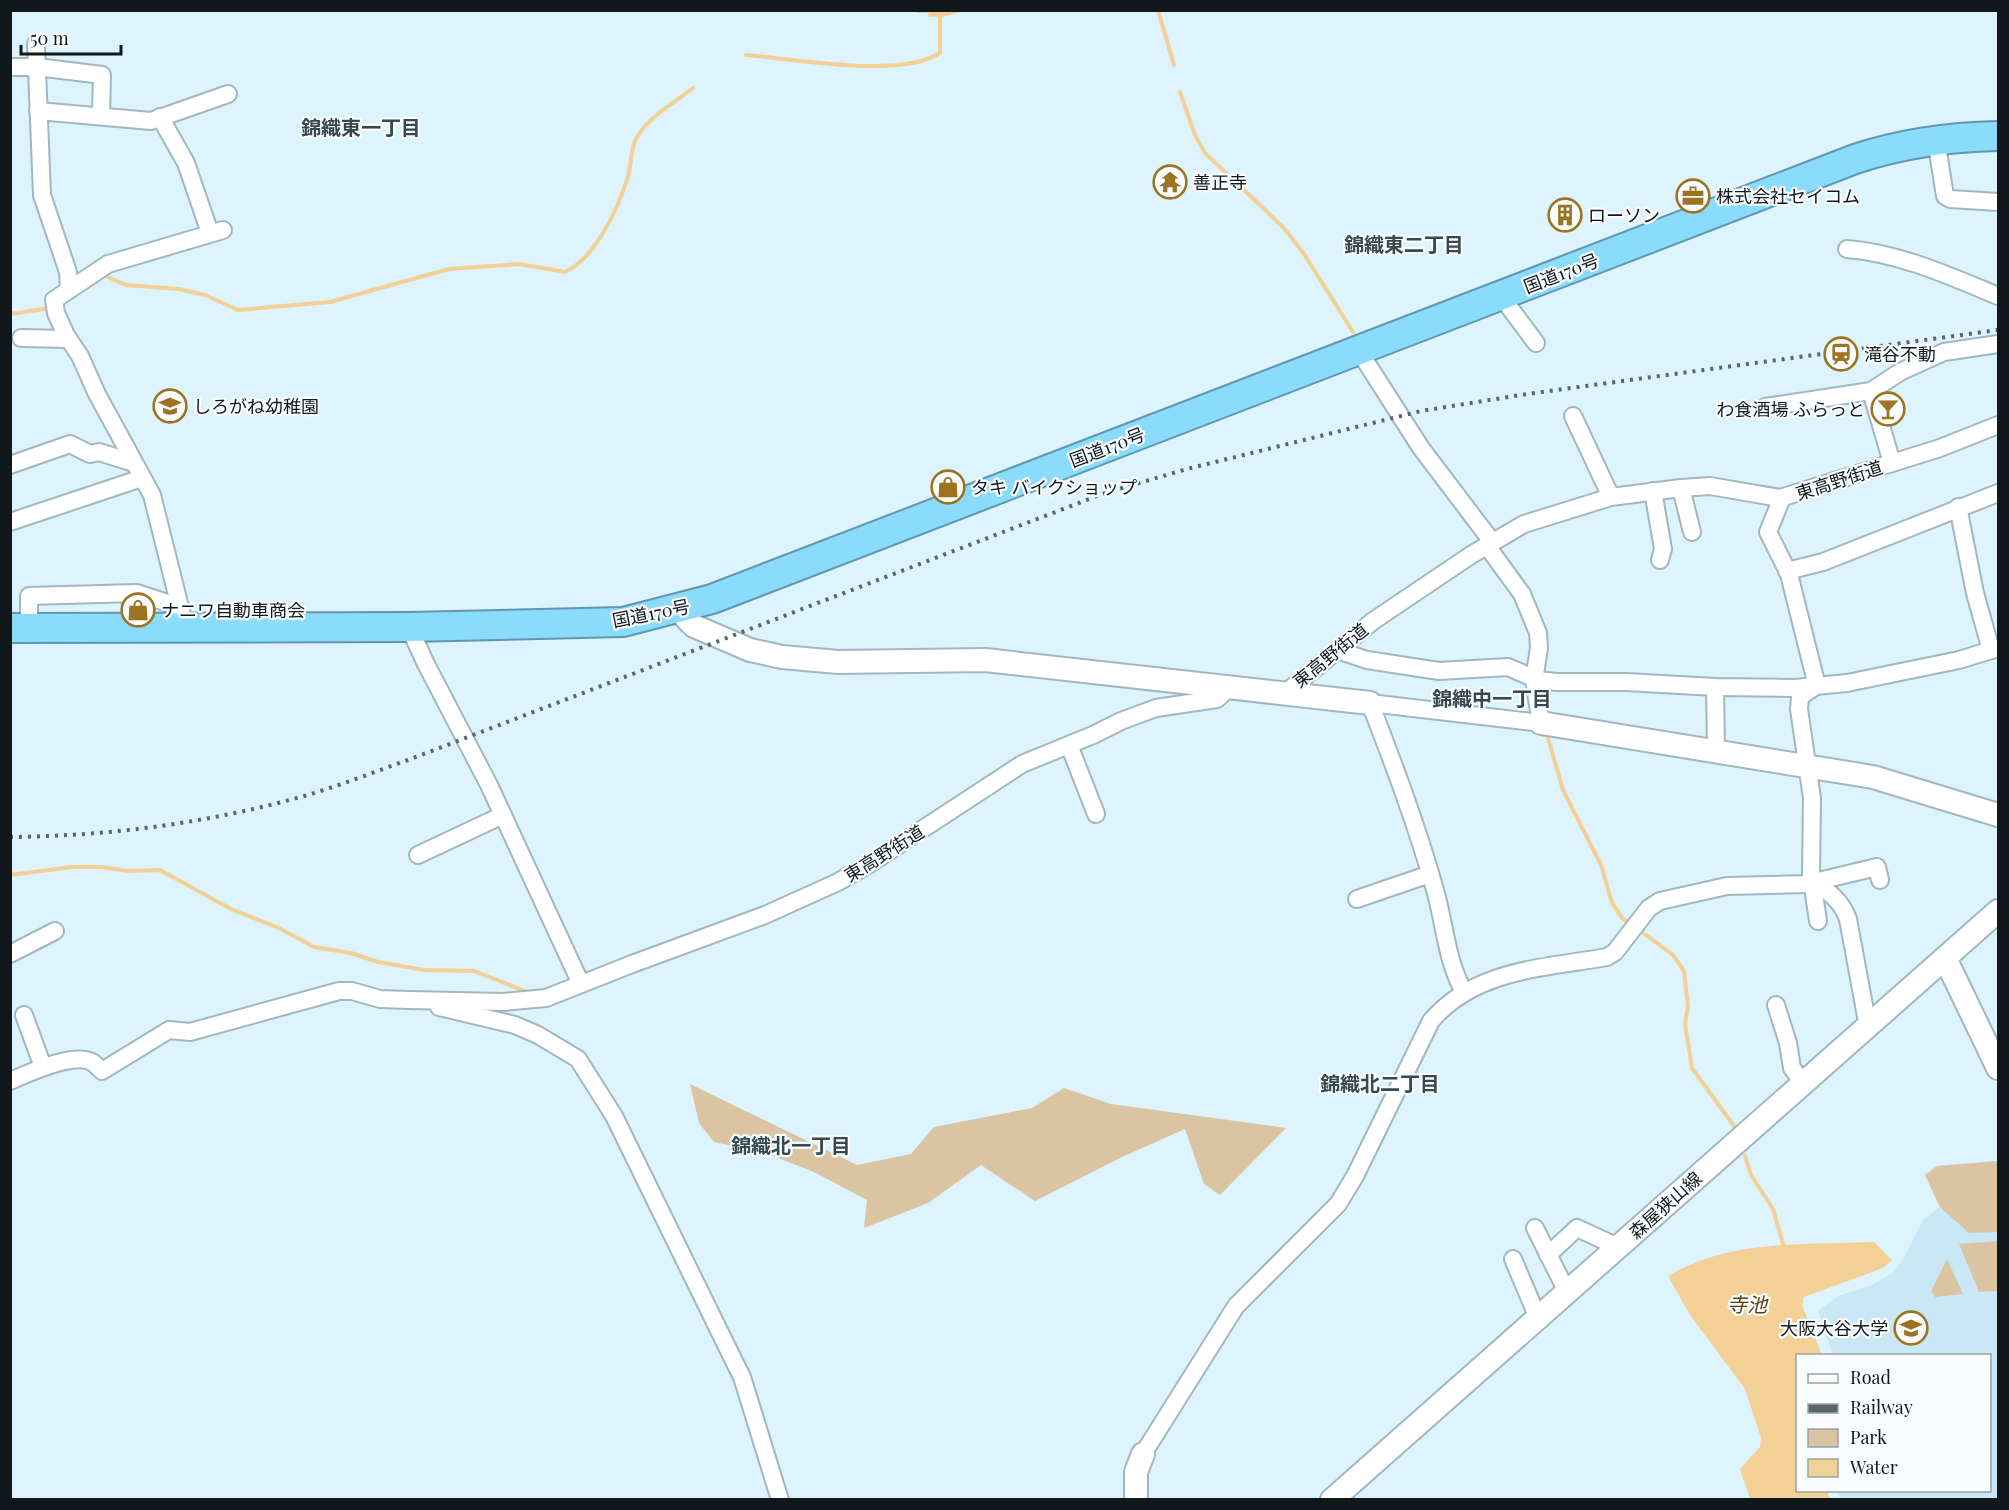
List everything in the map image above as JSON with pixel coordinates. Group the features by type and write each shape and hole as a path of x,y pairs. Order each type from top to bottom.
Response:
{"highway":[{"name":"国道170号","path":"20,628 183,617 409,627 623,622 683,608 1359,351 1855,159 1888,148 1936,139 1998,136"}],"street":[{"path":"36,44 42,195 68,272 69,290"},
{"path":"10,66 102,75 101,116"},
{"path":"38,111 151,121 228,94"},
{"path":"160,117 186,163 216,232 108,264 54,300 69,339 152,495 183,617"},
{"path":"1936,139 1945,196 1950,199 1998,202"},
{"path":"1846,249 1881,254 1998,296"},
{"path":"1501,296 1536,343"},
{"path":"21,338 69,339"},
{"path":"1765,407 1871,391 1900,372 1944,352 1998,344"},
{"path":"1359,351 1421,448 1490,544 1521,594 1534,621 1539,648 1534,678 1541,723"},
{"path":"1871,391 1892,463"},
{"path":"1573,416 1611,497"},
{"name":"東高野街道","path":"418,999 526,1001 546,998 765,915 838,882 871,863 1022,764 1121,721 1156,708 1217,699 1230,687 1284,694 1373,621 1524,524 1611,497 1681,488 1710,486 1782,498 1940,448 1998,425"},
{"path":"10,465 70,444 90,454 99,452 138,471"},
{"path":"10,522 138,471"},
{"path":"1681,488 1692,532"},
{"path":"1653,491 1663,549 1660,560"},
{"path":"1787,572 1823,562 1998,493"},
{"path":"1782,498 1768,532 1787,572 1817,686"},
{"path":"1337,650 1367,660 1414,669 1439,671 1508,667 1534,678 1556,682 1626,682 1716,687 1796,688 1847,683 1959,660 1995,649 1975,593 1958,507"},
{"path":"683,608 686,618 693,626 750,650 782,657 838,662 985,660 1230,687"},
{"path":"409,627 503,815 581,984"},
{"path":"1817,686 1800,697 1814,822 1813,881 1818,921"},
{"path":"1716,687 1716,750"},
{"path":"1284,694 1541,723 1716,750 1874,777 1998,815"},
{"path":"1370,703 1403,786 1431,874 1443,936 1464,992"},
{"path":"1069,745 1096,814"},
{"path":"418,855 503,815"},
{"path":"1136,1500 1136,1472 1143,1454 1236,1306 1338,1204 1355,1176 1431,1020 1444,1006 1464,992 1501,976 1607,957 1615,952 1649,908 1660,901 1727,886 1799,884 1877,867"},
{"path":"1357,899 1431,874"},
{"path":"1813,881 1832,894 1843,906 1848,919 1868,1027"},
{"name":"森屋狭山線","path":"1332,1500 1998,911"},
{"path":"10,954 55,931"},
{"path":"1945,958 1995,1056"},
{"path":"10,1081 43,1067 79,1058 92,1062 102,1071 169,1030 190,1032 339,991 352,991 380,999 418,999 515,1025 538,1035 578,1059 614,1116 742,1377 780,1500"},
{"path":"1776,1005 1788,1043 1792,1068 1803,1083"},
{"path":"24,1015 43,1067"},
{"path":"1535,1228 1567,1292"},
{"path":"1548,1255 1577,1228 1618,1247"},
{"path":"1512,1259 1538,1318"}],"shaded area":[{"name":"大阪大谷大学","path":"1998,1161 1998,1499 1840,1499 1838,1492 1991,1492 1991,1354 1833,1354 1818,1311 1838,1296 1872,1285 1893,1273 1903,1260 1923,1220 1940,1207 1925,1175 1937,1166"}],"green space":[{"path":"690,1084 857,1165 911,1154 934,1127 1032,1108 1064,1088 1111,1104 1286,1128 1220,1195 1204,1184 1185,1129 1122,1157 1035,1201 981,1165 928,1203 864,1228 867,1200 814,1172 765,1153 714,1142 699,1123"},
{"path":"1998,1161 1998,1232 1969,1233 1940,1207 1925,1175 1937,1166"},
{"path":"1998,1241 1998,1291 1979,1292 1959,1244"},
{"path":"1947,1259 1963,1294 1935,1297 1931,1291"}],"water":[{"path":"917,10 963,11 947,16 929,17 928,13 917,13"},
{"name":"寺池","path":"1874,1242 1892,1260 1883,1268 1804,1297 1802,1305 1822,1354 1796,1354 1796,1492 1827,1492 1830,1499 1750,1499 1740,1469 1760,1447 1761,1438 1745,1389 1690,1315 1668,1276 1692,1264 1716,1256 1768,1246"}],"waterway":[{"path":"746,55 818,63 874,66 922,61 940,53 940,10"},
{"path":"1158,10 1174,65"},
{"path":"103,275 126,285 179,289 205,295 238,310 330,302 449,269 519,264 565,272 587,255 613,215 625,186 635,141 640,133 653,119 693,88"},
{"path":"1180,92 1195,135 1205,153 1284,228 1304,254 1353,332"},
{"path":"10,314 51,308"},
{"path":"1546,731 1563,790 1601,865 1612,903 1623,919 1632,924"},
{"path":"10,875 72,867 101,867 128,871 160,870 231,909 279,928 314,947 424,970 474,971 530,993"},
{"path":"1638,929 1673,955 1684,971 1688,1006 1685,1024 1692,1068 1734,1126"},
{"path":"1745,1156 1751,1175 1773,1209 1783,1244 1781,1250"}],"railway":[{"path":"10,837 121,831 195,821 317,792 408,760 1105,493 1187,469 1421,411 1527,394 1998,330"}],"place":[{"name":"善正寺","path":"1170,182"},
{"name":"株式会社セイコム","path":"1693,196"},
{"name":"ローソン","path":"1565,215"},
{"name":"滝谷不動","path":"1841,354"},
{"name":"しろがね幼稚園","path":"170,406"},
{"name":"わ食酒場 ふらっと","path":"1888,409"},
{"name":"タキ バイクショップ","path":"948,487"},
{"name":"ナニワ自動車商会","path":"138,610"},
{"name":"大阪大谷大学","path":"1911,1328"}],"district":[{"name":"錦織東一丁目","path":"361,126"},
{"name":"錦織東二丁目","path":"1404,243"},
{"name":"錦織中一丁目","path":"1492,697"},
{"name":"錦織北二丁目","path":"1380,1082"},
{"name":"錦織北一丁目","path":"791,1144"}]}
